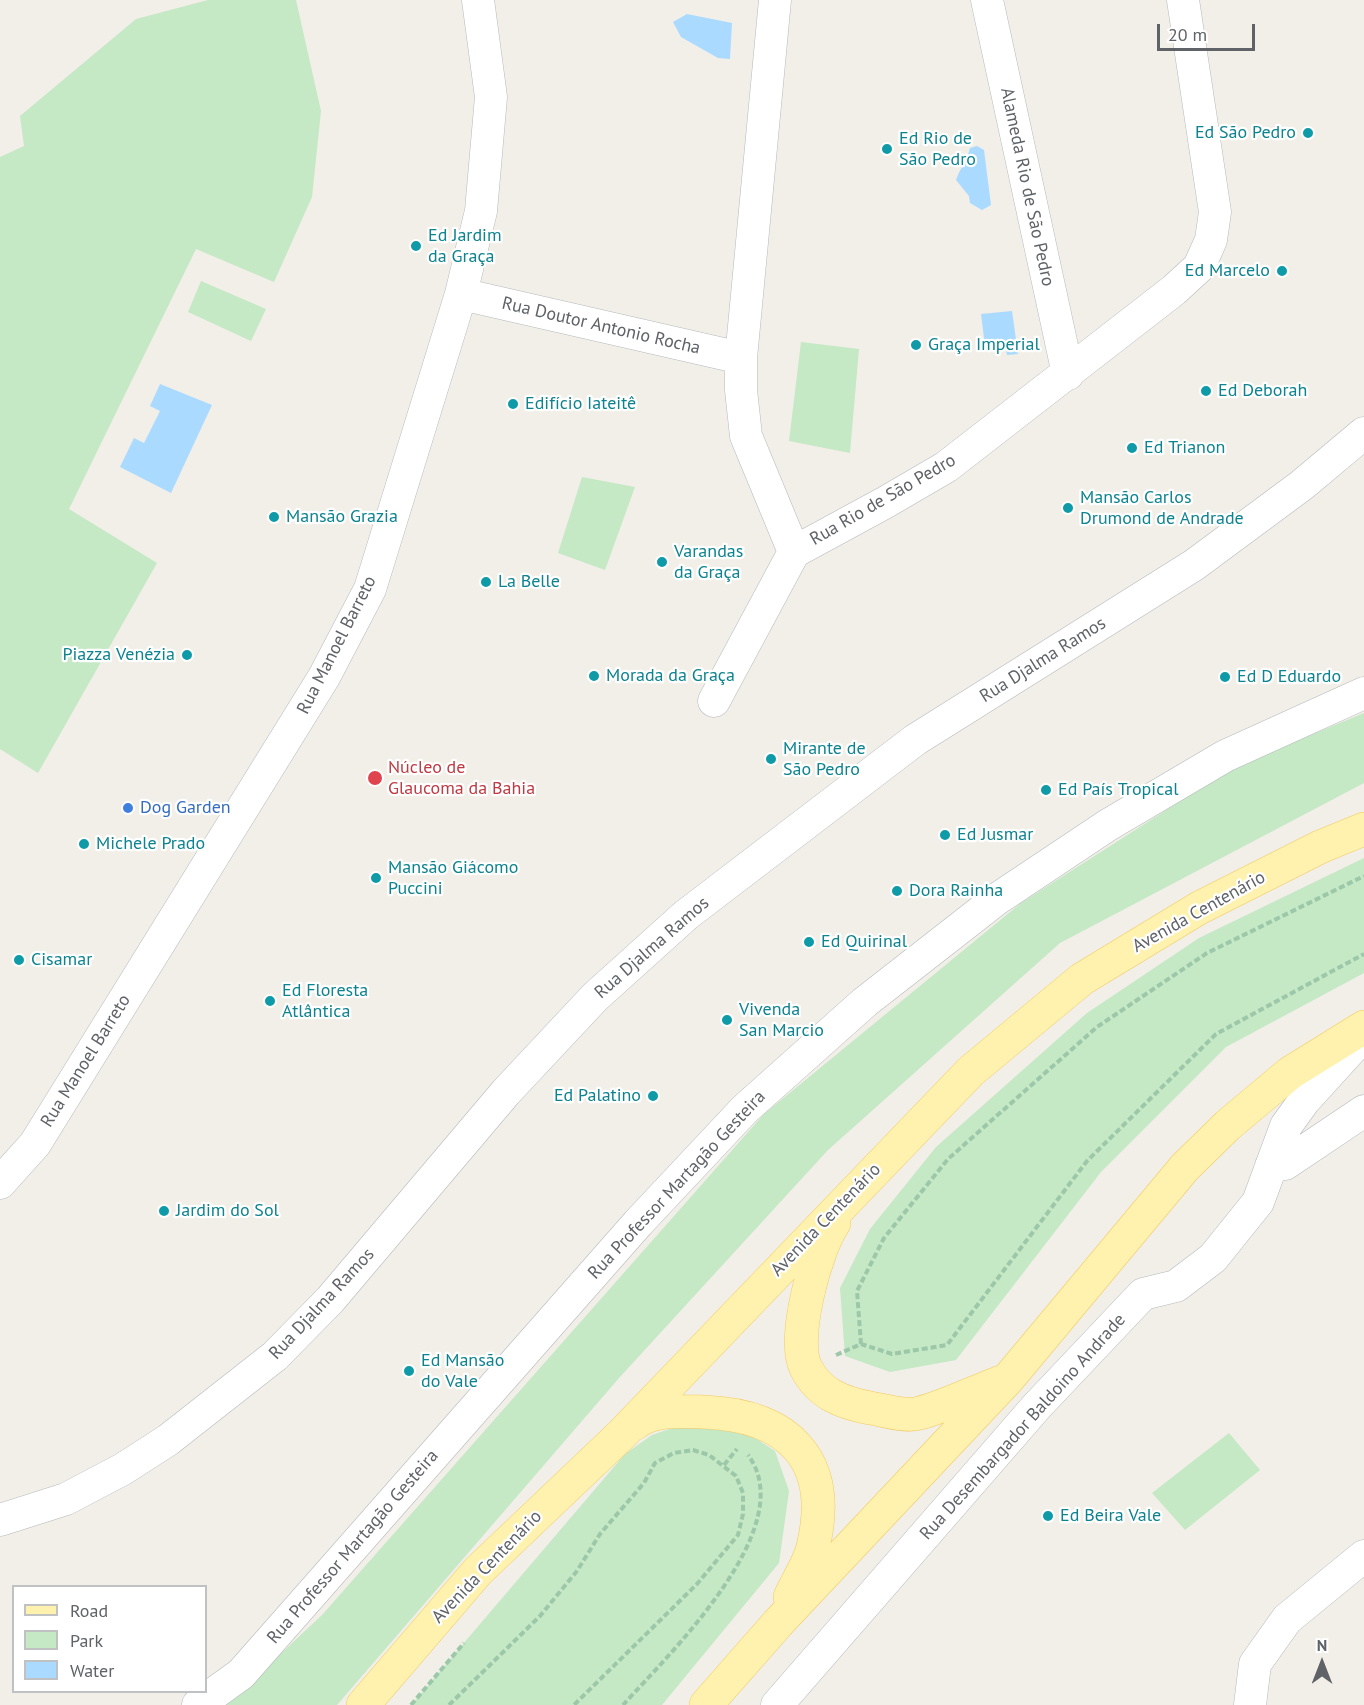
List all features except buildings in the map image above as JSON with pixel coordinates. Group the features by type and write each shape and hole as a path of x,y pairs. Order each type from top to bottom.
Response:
{"main road":[{"name":"Avenida Centenário","path":"363,1705 478,1571 621,1435 971,1071 1082,979 1198,908 1320,847 1364,829"},
{"path":"706,1705 778,1623 1008,1379 1185,1167 1228,1125 1290,1073 1364,1027"},
{"path":"864,1180 825,1237 807,1298 802,1358 820,1388 835,1398 856,1405 914,1414 1008,1379"},
{"path":"621,1435 646,1415 670,1412 728,1413 778,1429 797,1446 812,1468 820,1500 813,1549 778,1623"}],"street":[{"name":"Rua Manoel Barreto","path":"0,1183 35,1144 329,667 370,589 461,294 481,211 491,108 486,40 478,0"},
{"name":"Rua Rio de São Pedro","path":"775,0 741,358 741,390 746,436 794,552 946,467 1068,374 1199,267 1211,240 1215,212 1213,186 1183,0"},
{"name":"Alameda Rio de São Pedro","path":"987,0 1068,374"},
{"name":"Rua Doutor Antonio Rocha","path":"461,294 741,358"},
{"name":"Rua Djalma Ramos","path":"0,1520 66,1499 123,1469 168,1440 275,1356 330,1300 506,1092 595,997 686,915 915,740 1194,565 1302,485 1364,433"},
{"path":"714,701 794,552"},
{"name":"Rua Professor Martagão Gesteira","path":"198,1705 241,1674 638,1223 745,1109 866,1002 997,899 1108,825 1225,756 1364,693"},
{"name":"Rua Desembargador Baldoino Andrade","path":"777,1705 1037,1406 1143,1294 1176,1286 1214,1258 1258,1202 1286,1126 1304,1101 1364,1035"},
{"path":"1271,1166 1285,1164 1364,1111"},
{"path":"1250,1705 1255,1664 1287,1619 1364,1556"}],"path":[{"path":"1364,876 1207,953 1097,1027 948,1159 884,1238 858,1291 861,1344 892,1354 947,1345 1087,1161 1216,1034 1364,954"},
{"path":"623,1705 725,1587 746,1551 758,1521 761,1486 755,1464 733,1440"},
{"path":"724,1465 740,1445"},
{"path":"449,1705 540,1616 577,1571 600,1534 644,1483 655,1463 674,1453 693,1450 709,1455 736,1476 742,1493 743,1514 738,1534 723,1556 697,1584 574,1705"},
{"path":"411,1705 470,1636"}],"green space":[{"path":"208,0 296,0 321,111 312,197 274,282 196,249 69,509 157,563 38,773 0,749 0,157 24,146 20,116 136,19"},
{"path":"201,281 266,309 251,341 188,312"},
{"path":"801,342 859,349 850,453 789,441"},
{"path":"582,477 635,487 605,570 558,553"},
{"path":"1364,713 1364,783 1060,943 828,1150 619,1378 337,1705 226,1705 322,1615 764,1114 1021,903 1235,766"},
{"path":"1364,858 1364,973 1226,1047 1101,1172 956,1360 890,1372 845,1356 840,1288 870,1229 936,1147 1087,1013 1199,938"},
{"path":"681,1425 735,1425 775,1451 789,1491 779,1563 662,1705 411,1705 625,1454 652,1435"},
{"path":"1229,1433 1260,1470 1185,1530 1152,1493"}],"water":[{"path":"687,14 732,23 730,59 718,58 681,37 673,22"},
{"path":"977,146 984,150 991,205 982,210 970,203 969,196 956,180 970,148"},
{"path":"1012,311 1018,354 1007,355 1005,345 985,346 981,314"},
{"path":"160,384 212,405 171,493 120,467 134,438 144,443 160,411 150,406"}],"place":[{"name":"Ed São Pedro","path":"1308,133"},
{"name":"Ed Rio de São Pedro","path":"887,149"},
{"name":"Ed Jardim da Graça","path":"416,246"},
{"name":"Ed Marcelo","path":"1282,271"},
{"name":"Graça Imperial","path":"916,345"},
{"name":"Ed Deborah","path":"1206,391"},
{"name":"Edifício Iateitê","path":"513,404"},
{"name":"Ed Trianon","path":"1132,448"},
{"name":"Mansão Carlos Drumond de Andrade","path":"1068,508"},
{"name":"Mansão Grazia","path":"274,517"},
{"name":"Varandas da Graça","path":"662,562"},
{"name":"La Belle","path":"486,582"},
{"name":"Piazza Venézia","path":"187,655"},
{"name":"Morada da Graça","path":"594,676"},
{"name":"Ed D Eduardo","path":"1225,677"},
{"name":"Mirante de São Pedro","path":"771,759"},
{"name":"Núcleo de Glaucoma da Bahia","path":"375,778"},
{"name":"Ed País Tropical","path":"1046,790"},
{"name":"Dog Garden","path":"128,808"},
{"name":"Ed Jusmar","path":"945,835"},
{"name":"Michele Prado","path":"84,844"},
{"name":"Mansão Giácomo Puccini","path":"376,878"},
{"name":"Dora Rainha","path":"897,891"},
{"name":"Ed Quirinal","path":"809,942"},
{"name":"Cisamar","path":"19,960"},
{"name":"Ed Floresta Atlântica","path":"270,1001"},
{"name":"Vivenda San Marcio","path":"727,1020"},
{"name":"Ed Palatino","path":"653,1096"},
{"name":"Jardim do Sol","path":"164,1211"},
{"name":"Ed Mansão do Vale","path":"409,1371"},
{"name":"Ed Beira Vale","path":"1048,1516"}]}
